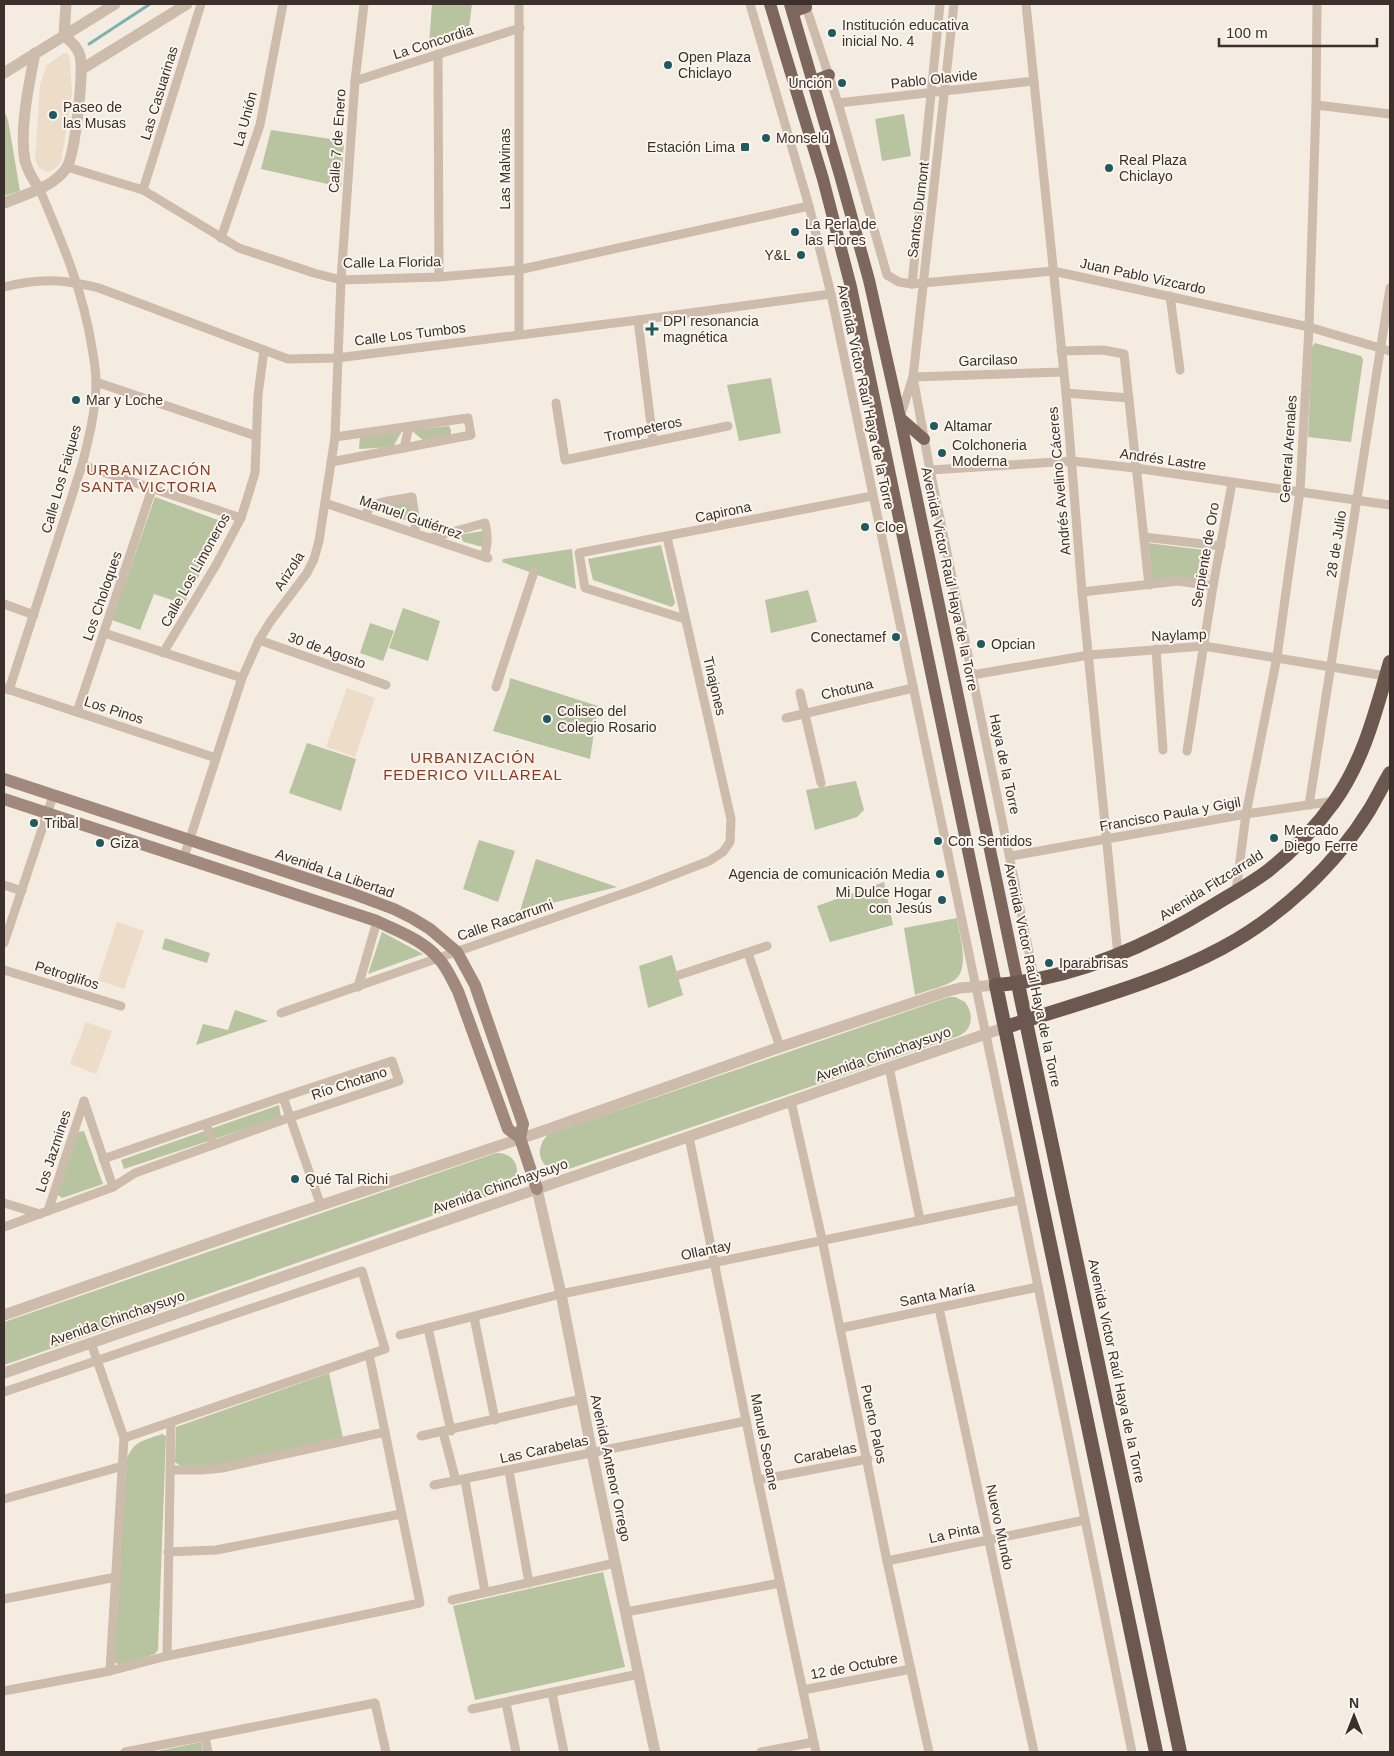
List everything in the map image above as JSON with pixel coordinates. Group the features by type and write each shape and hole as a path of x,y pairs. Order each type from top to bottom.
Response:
{"highway":[{"name":"Avenida Fitzcarrald","path":"996,985 1035,981 1087,967 1118,955 1176,927 1268,872 1293,850 1335,801 1358,759 1372,726 1390,662"},
{"path":"1006,1028 1176,970 1223,947 1269,917 1310,882 1342,847 1369,810 1390,773"},
{"name":"Avenida Victor Raúl Haya de la Torre","path":"1018,984 1180,1752"},
{"path":"996,985 1156,1752"}],"main road":[{"path":"770,4 823,178 851,287 996,985"},
{"path":"792,8 805,5"},
{"name":"Avenida Victor Raúl Haya de la Torre","path":"792,8 869,280 900,418 1018,984"},
{"path":"813,80 829,75"},
{"path":"900,418 924,439"},
{"name":"Avenida La Libertad","path":"4,779 351,893 394,909 430,929 457,952 475,986 524,1124 522,1143 536,1184"},
{"name":"Avenida La Libertad","path":"4,799 377,921 429,949 450,975 458,991 508,1130 522,1143"},
{"path":"345,910 351,893"},
{"path":"472,1026 488,1021"}],"street":[{"path":"64,36 66,4"},
{"path":"4,73 115,4"},
{"path":"82,69 187,4"},
{"name":"Las Casuarinas","path":"143,190 201,4"},
{"name":"La Unión","path":"221,238 260,125 283,4"},
{"name":"Calle 7 de Enero","path":"341,280 354,81 364,4"},
{"name":"Las Malvinas","path":"519,4 519,334"},
{"name":"Avenida Víctor Raúl Haya de la Torre","path":"750,4 809,206 831,294 1038,1287 1130,1752"},
{"name":"Santos Dumont","path":"912,284 940,4"},
{"name":"Santos Dumont","path":"900,418 913,376 946,92 954,4"},
{"name":"Andrés Avelino Cáceres","path":"1026,4 1066,393 1082,592 1118,955"},
{"name":"General Arenales","path":"1236,892 1246,814 1277,657 1300,491 1309,327 1316,105 1317,4"},
{"path":"805,5 838,103"},
{"name":"La Concordia","path":"354,81 520,28"},
{"path":"4,203 56,179 67,167 76,128 82,69 78,50 72,41 64,36"},
{"path":"35,53 27,101 24,143 25,160 29,174 39,188"},
{"path":"438,54 439,278"},
{"name":"Pablo Olavide","path":"838,103 1034,81"},
{"name":"Juan Pablo Vizcardo","path":"838,103 887,275 899,282 924,284 1053,271 1309,327 1386,350"},
{"path":"1316,105 1390,114"},
{"name":"Calle La Florida","path":"67,167 143,190 239,248 341,280 439,278 518,270 809,206"},
{"name":"Calle Los Faiques","path":"7,689 34,614 82,465 91,430 96,382 90,330 77,283 70,261 39,188"},
{"name":"Calle Los Tumbos","path":"4,287 34,280 77,283 99,288 288,359 337,358 831,294"},
{"name":"Arizola","path":"184,857 242,678 259,640 270,622 307,574 319,541 335,436 341,280"},
{"name":"28 de Julio","path":"1309,804 1357,500 1386,350 1390,288"},
{"path":"1170,296 1180,370"},
{"path":"638,320 653,441"},
{"name":"Calle Los Limoneros","path":"163,653 216,565 241,518 255,473 258,395 264,350"},
{"path":"1061,351 1102,350 1124,354 1149,585"},
{"name":"Garcilaso","path":"913,376 1063,372"},
{"name":"Haya de la Torre","path":"913,376 930,470 1011,856 1035,981"},
{"path":"96,382 256,436"},
{"path":"1066,393 1128,398"},
{"name":"Trompeteros","path":"556,403 565,460 728,426"},
{"path":"331,462 471,435 468,418 335,436"},
{"path":"404,448 409,427"},
{"name":"Andrés Lastre","path":"930,470 1072,461 1135,468 1390,505"},
{"path":"82,465 241,518"},
{"name":"Serpiente de Oro","path":"1187,751 1213,586 1232,483"},
{"name":"Los Choloques","path":"77,712 152,489"},
{"name":"Capirona","path":"686,619 585,588 579,554 872,496"},
{"path":"365,516 366,511 373,506 412,497 416,524 414,533"},
{"name":"Manuel Gutiérrez","path":"325,503 486,557 488,537 485,524 430,538"},
{"name":"Tinajones","path":"667,537 731,819 730,842"},
{"path":"1144,537 1221,546"},
{"path":"496,687 534,572"},
{"path":"1082,592 1178,581 1213,586"},
{"path":"4,604 34,614"},
{"path":"104,633 242,678"},
{"name":"30 de Agosto","path":"259,640 386,685"},
{"name":"Naylamp","path":"972,675 1089,655 1204,646 1386,676"},
{"path":"1156,649 1163,750"},
{"name":"Chotuna","path":"786,718 913,688"},
{"name":"Los Pinos","path":"7,689 216,758"},
{"path":"800,693 820,783"},
{"path":"4,943 53,796"},
{"name":"Francisco Paula y Gigil","path":"1011,856 1246,814 1335,801"},
{"name":"Calle Racarrumi","path":"281,1013 709,861 722,852 730,842"},
{"path":"4,885 22,891"},
{"path":"358,986 377,921"},
{"path":"678,975 767,946"},
{"path":"748,953 780,1047"},
{"name":"Petroglifos","path":"4,970 122,1006"},
{"path":"4,1316 321,1206 522,1143 780,1047 945,992 996,985"},
{"name":"Avenida Chinchaysuyo","path":"4,1373 536,1184 689,1137 1006,1028"},
{"name":"Río Chotano","path":"4,1227 113,1188 135,1173 290,1117 399,1081 392,1061 103,1159"},
{"path":"889,1067 920,1220"},
{"path":"284,1097 321,1206"},
{"name":"Los Jazmines","path":"44,1213 84,1101 113,1188"},
{"name":"Puerto Palos","path":"791,1101 841,1328 887,1561 929,1752"},
{"path":"206,1124 213,1145"},
{"name":"Manuel Seoane","path":"689,1137 758,1480 816,1752"},
{"name":"Avenida Antenor Orrego","path":"536,1184 561,1294 581,1400 655,1752"},
{"name":"Ollantay","path":"400,1336 561,1294 822,1239 1020,1200"},
{"path":"4,1203 44,1213"},
{"path":"4,1392 362,1271 385,1349 124,1438"},
{"name":"Santa María","path":"841,1328 1038,1287"},
{"name":"Nuevo Mundo","path":"939,1308 1034,1752"},
{"path":"474,1317 495,1420"},
{"path":"428,1328 447,1431 486,1592"},
{"path":"91,1343 124,1438 110,1671"},
{"path":"4,1691 110,1671 167,1656 420,1603 369,1354"},
{"path":"421,1436 581,1400"},
{"name":"Las Carabelas","path":"434,1485 746,1421"},
{"path":"167,1656 171,1422"},
{"path":"170,1470 222,1468 384,1432"},
{"name":"Carabelas","path":"758,1480 868,1459"},
{"path":"4,1499 123,1466"},
{"path":"509,1471 529,1582"},
{"path":"168,1552 198,1552 223,1549 401,1514"},
{"name":"La Pinta","path":"887,1561 1085,1520"},
{"path":"452,1600 615,1563"},
{"path":"4,1599 116,1577"},
{"path":"626,1612 780,1582"},
{"name":"12 de Octubre","path":"803,1690 911,1668"},
{"path":"472,1710 639,1674"},
{"path":"552,1693 564,1752"},
{"path":"125,1752 375,1703 386,1752"},
{"path":"506,1703 516,1752"},
{"path":"205,1737 208,1752"},
{"path":"761,1752 814,1742"}],"green space":[{"path":"432,4 472,4 469,28 429,45"},
{"path":"4,110 8,120 20,191 4,196"},
{"path":"904,114 911,156 882,161 875,119"},
{"path":"271,130 344,141 341,187 261,169"},
{"path":"1315,343 1361,356 1363,360 1351,442 1308,437 1312,347"},
{"path":"771,378 781,433 739,441 727,385"},
{"path":"449,426 451,436 424,441 411,430"},
{"path":"402,431 393,447 359,449 360,436"},
{"path":"155,497 218,520 222,533 184,604 154,594 140,630 112,620"},
{"path":"408,502 411,517 408,520 394,518 373,509 389,503"},
{"path":"483,531 483,547 464,542 458,536 464,534"},
{"path":"1148,543 1212,551 1208,580 1206,582 1149,581"},
{"path":"661,545 675,603 672,607 593,580 588,559"},
{"path":"572,549 576,589 502,562 503,559"},
{"path":"808,590 817,622 771,633 765,600"},
{"path":"403,608 440,621 428,661 389,648"},
{"path":"370,623 394,631 383,661 360,653"},
{"name":"Coliseo del Colegio Rosario","path":"510,678 598,706 590,759 493,731"},
{"path":"307,743 356,759 341,811 289,793"},
{"path":"856,781 864,810 857,817 815,830 806,790"},
{"path":"479,840 515,851 498,902 463,889"},
{"path":"536,859 617,887 520,911"},
{"path":"884,882 893,925 830,942 817,906"},
{"path":"957,918 963,959 960,974 956,979 947,984 915,995 904,928"},
{"path":"382,932 423,954 368,974"},
{"path":"165,938 210,953 207,963 162,949"},
{"path":"672,955 683,995 648,1008 639,966"},
{"path":"949,997 955,997 965,1002 970,1011 971,1021 964,1033 959,1036 563,1171 549,1168 541,1158 541,1146 549,1134"},
{"path":"235,1010 268,1021 196,1045 203,1024 228,1030"},
{"path":"279,1105 281,1117 124,1169 121,1160"},
{"path":"84,1131 103,1184 62,1198 57,1194 78,1132"},
{"path":"496,1153 510,1157 515,1162 517,1168 515,1181 503,1191 4,1365 4,1322"},
{"path":"329,1373 343,1438 237,1462 209,1466 182,1467 175,1462 176,1427"},
{"path":"162,1434 166,1436 158,1650 155,1654 121,1665 113,1662 125,1463 135,1446"},
{"path":"603,1572 625,1667 475,1700 453,1606"},
{"path":"201,1742 203,1752 154,1752"}],"shaded area":[{"name":"Paseo de las Musas","path":"64,53 68,54 70,60 72,94 61,162 55,169 47,172 39,168 35,160 40,85 47,65"},
{"path":"347,688 375,698 355,757 326,747"},
{"path":"117,922 144,931 124,989 98,980"},
{"path":"86,1022 112,1031 96,1074 70,1064"}],"waterway":[{"path":"89,44 150,4"}],"place":[{"name":"Institución educativa inicial No. 4","path":"832,33"},
{"name":"Open Plaza Chiclayo","path":"668,65"},
{"name":"Unción","path":"842,83"},
{"name":"Paseo de las Musas","path":"53,115"},
{"name":"Monselú","path":"766,138"},
{"name":"Estación Lima","path":"745,147"},
{"name":"Real Plaza Chiclayo","path":"1109,168"},
{"name":"La Perla de las Flores","path":"795,232"},
{"name":"Y&L","path":"801,255"},
{"name":"DPI resonancia magnética","path":"652,329"},
{"name":"Mar y Loche","path":"76,400"},
{"name":"Altamar","path":"934,426"},
{"name":"Colchoneria Moderna","path":"942,453"},
{"name":"Cloe","path":"865,527"},
{"name":"Conectamef","path":"896,637"},
{"name":"Opcian","path":"981,644"},
{"name":"Coliseo del Colegio Rosario","path":"547,719"},
{"name":"Tribal","path":"34,823"},
{"name":"Mercado Diego Ferre","path":"1274,838"},
{"name":"Con Sentidos","path":"938,841"},
{"name":"Giza","path":"100,843"},
{"name":"Agencia de comunicación Media","path":"940,874"},
{"name":"Mi Dulce Hogar con Jesús","path":"942,900"},
{"name":"Iparabrisas","path":"1049,963"},
{"name":"Qué Tal Richi","path":"295,1179"}],"district":[{"name":"URBANIZACIÓN SANTA VICTORIA","path":"149,478"},
{"name":"URBANIZACIÓN FEDERICO VILLAREAL","path":"473,766"}]}
